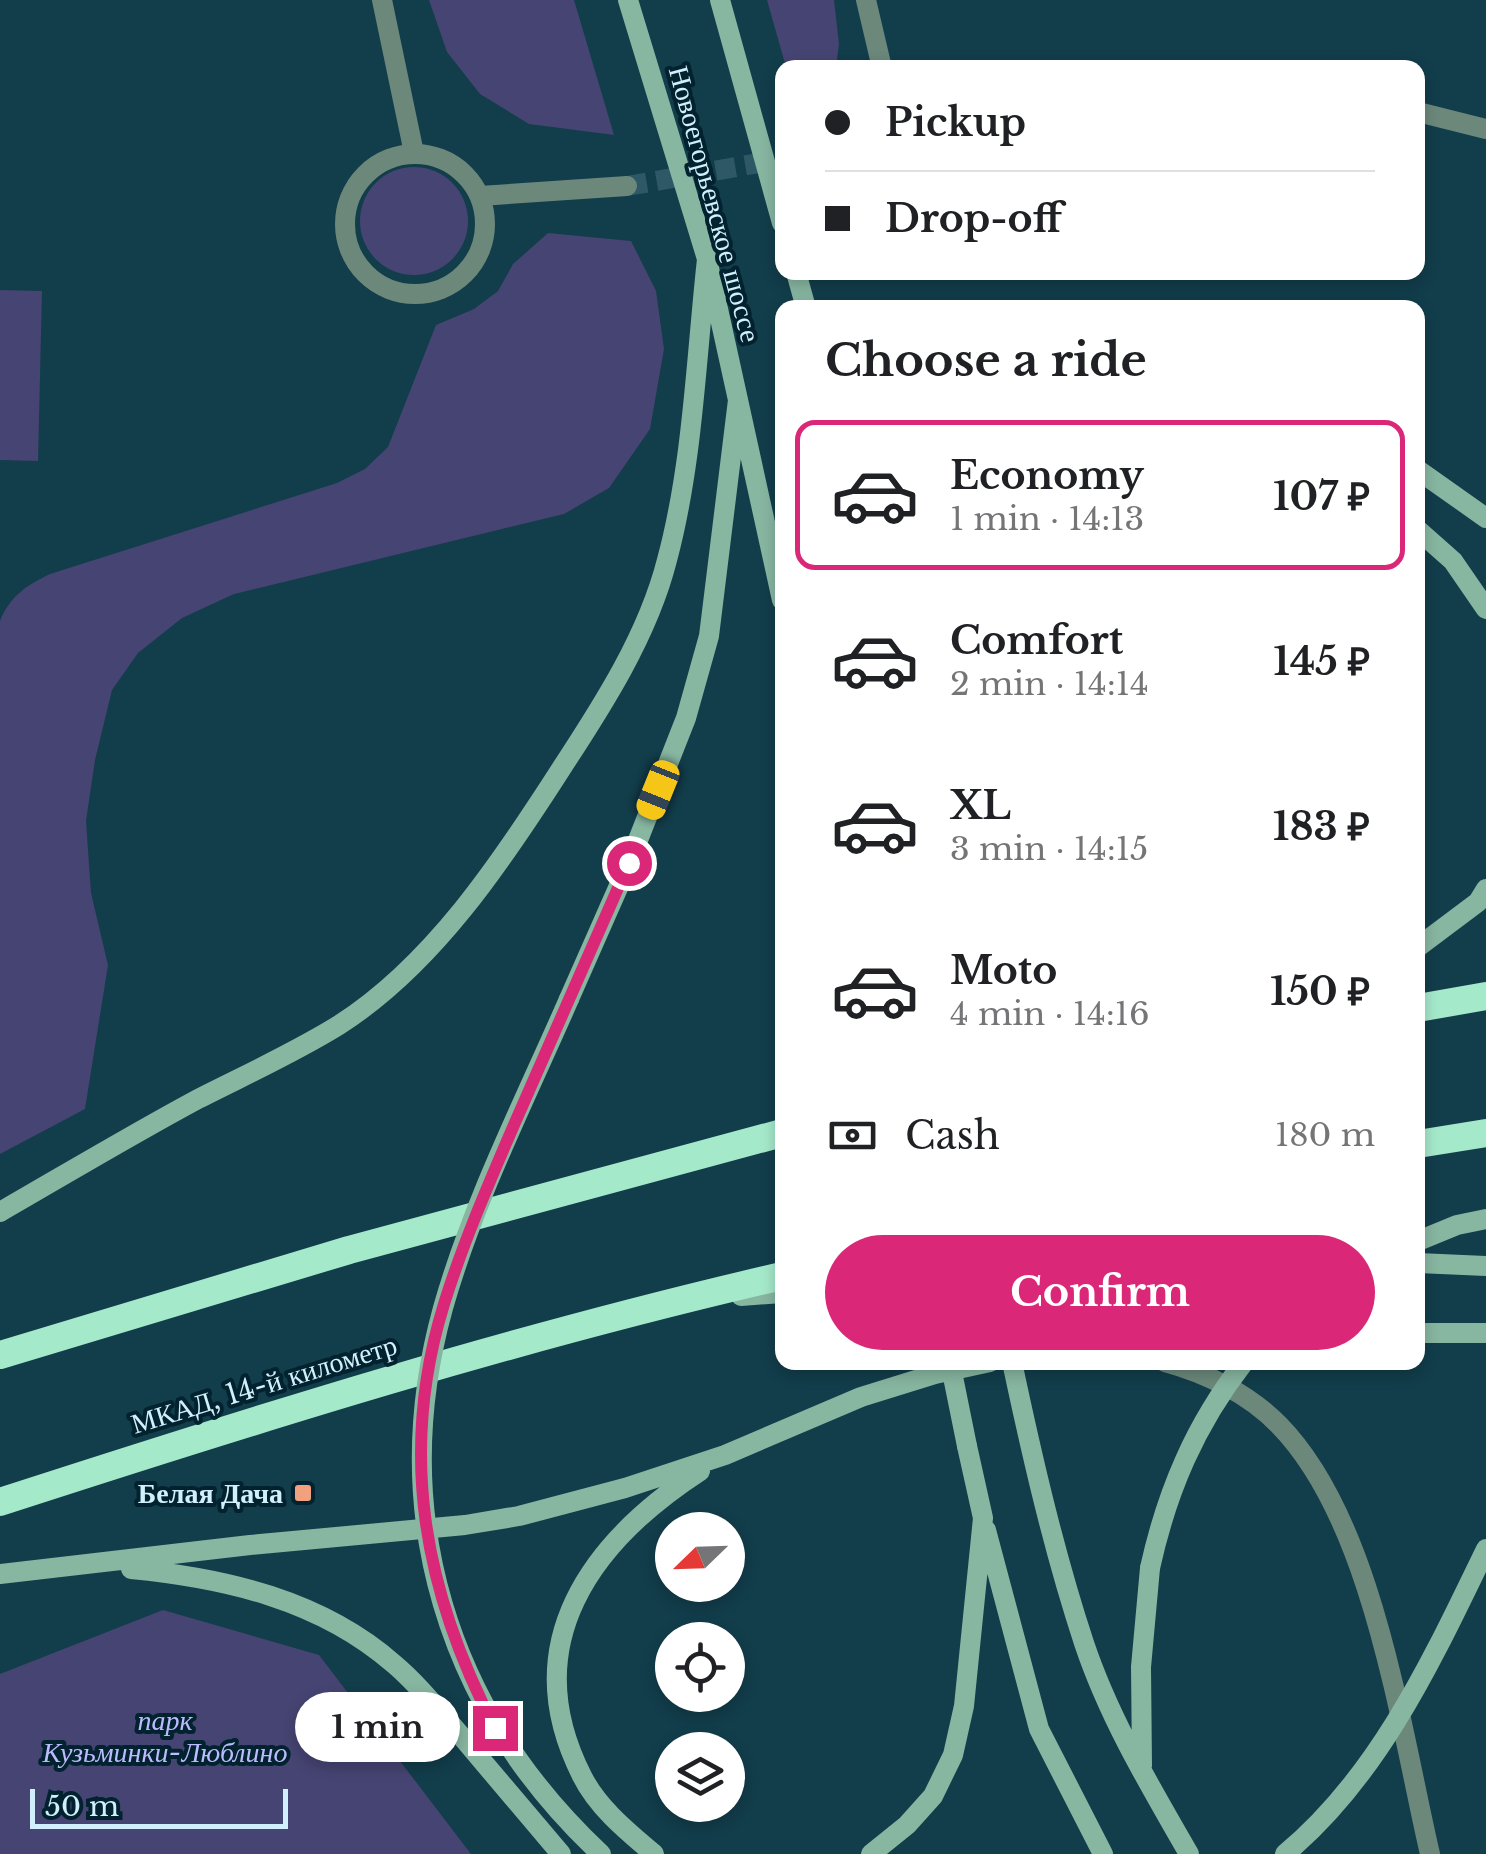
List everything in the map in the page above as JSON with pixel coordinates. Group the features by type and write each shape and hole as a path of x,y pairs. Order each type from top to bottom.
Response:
{"highway":[{"path":"1425,1007 1486,996"},
{"path":"1425,1143 1486,1133"},
{"path":"0,1354 349,1250 775,1135"},
{"name":"МКАД, 14-й километр","path":"0,1502 370,1384 674,1301 775,1278"}],"main road":[{"name":"Новоегорьевское шоссе","path":"628,0 707,260 775,568"},
{"path":"720,0 775,198"},
{"path":"0,1212 195,1100 340,1024 400,977 505,856 598,713 638,634 667,563 682,485 707,260"},
{"path":"601,1854 526,1773 495,1728 456,1646 434,1576 425,1522 422,1413 444,1305 474,1220 629,863 686,718 710,636 738,400"},
{"path":"1425,475 1486,518"},
{"path":"1425,536 1453,562 1486,609"},
{"path":"1425,942 1478,902 1486,889"},
{"path":"1425,1238 1486,1219"},
{"path":"1425,1264 1486,1266"},
{"path":"674,1301 775,1294"},
{"path":"1425,1333 1486,1332"},
{"path":"952,1370 983,1518 1040,1729 1102,1854"},
{"path":"0,1574 519,1516 625,1488 725,1455 861,1396 953,1370"},
{"path":"1014,1370 1084,1644 1142,1773 1189,1854"},
{"path":"1142,1773 1141,1667 1150,1568 1162,1516 1182,1461 1213,1402 1238,1370"},
{"path":"654,1854 617,1822 583,1779 567,1740 558,1692 561,1643 570,1606 595,1562 624,1528 667,1492 725,1455"},
{"path":"871,1854 908,1825 934,1796 953,1755 964,1706 983,1518"},
{"path":"1285,1854 1337,1803 1371,1760 1430,1663 1486,1549"},
{"path":"94,1565 177,1573 233,1584 291,1601 345,1631 394,1663 561,1854"}],"street":[{"path":"382,0 414,153"},
{"path":"866,0 880,60"},
{"path":"870,60 872,27"},
{"path":"1425,114 1486,130"},
{"path":"414,153 441,158 464,173 480,196 486,224 480,252 463,276 438,291 410,295 382,287 361,270 347,245 344,218 351,192 366,172 389,158 414,153"},
{"path":"480,196 627,186"},
{"path":"1186,1370 1232,1389 1278,1424 1312,1467 1334,1508 1372,1603 1430,1854"}],"green space":[{"path":"429,0 574,0 614,135 529,124 480,94 447,52"},
{"path":"767,0 834,0 837,60 784,60"},
{"path":"414,167 435,171 452,183 464,200 468,221 464,242 452,259 435,271 414,275 393,271 376,259 364,242 360,221 364,200 376,183 393,171"},
{"path":"548,233 631,241 656,291 664,349 650,429 609,488 564,514 234,594 182,618 138,653 112,690 95,760 86,821 91,893 108,965 85,1109 0,1154 0,621 4,612 20,592 50,574 337,483 365,469 388,447 436,325 474,309 498,291 513,264"},
{"path":"0,290 42,291 38,461 0,460"},
{"name":"парк Кузьминки-Люблино","path":"163,1610 319,1655 471,1854 0,1854 0,1674"}],"tunnel":[{"path":"627,186 771,161"}],"place":[{"name":"Белая Дача","path":"303,1493"}],"route":[{"path":"495,1728 449,1628 434,1576 421,1468 426,1386 444,1305 474,1220 629,863"}]}
